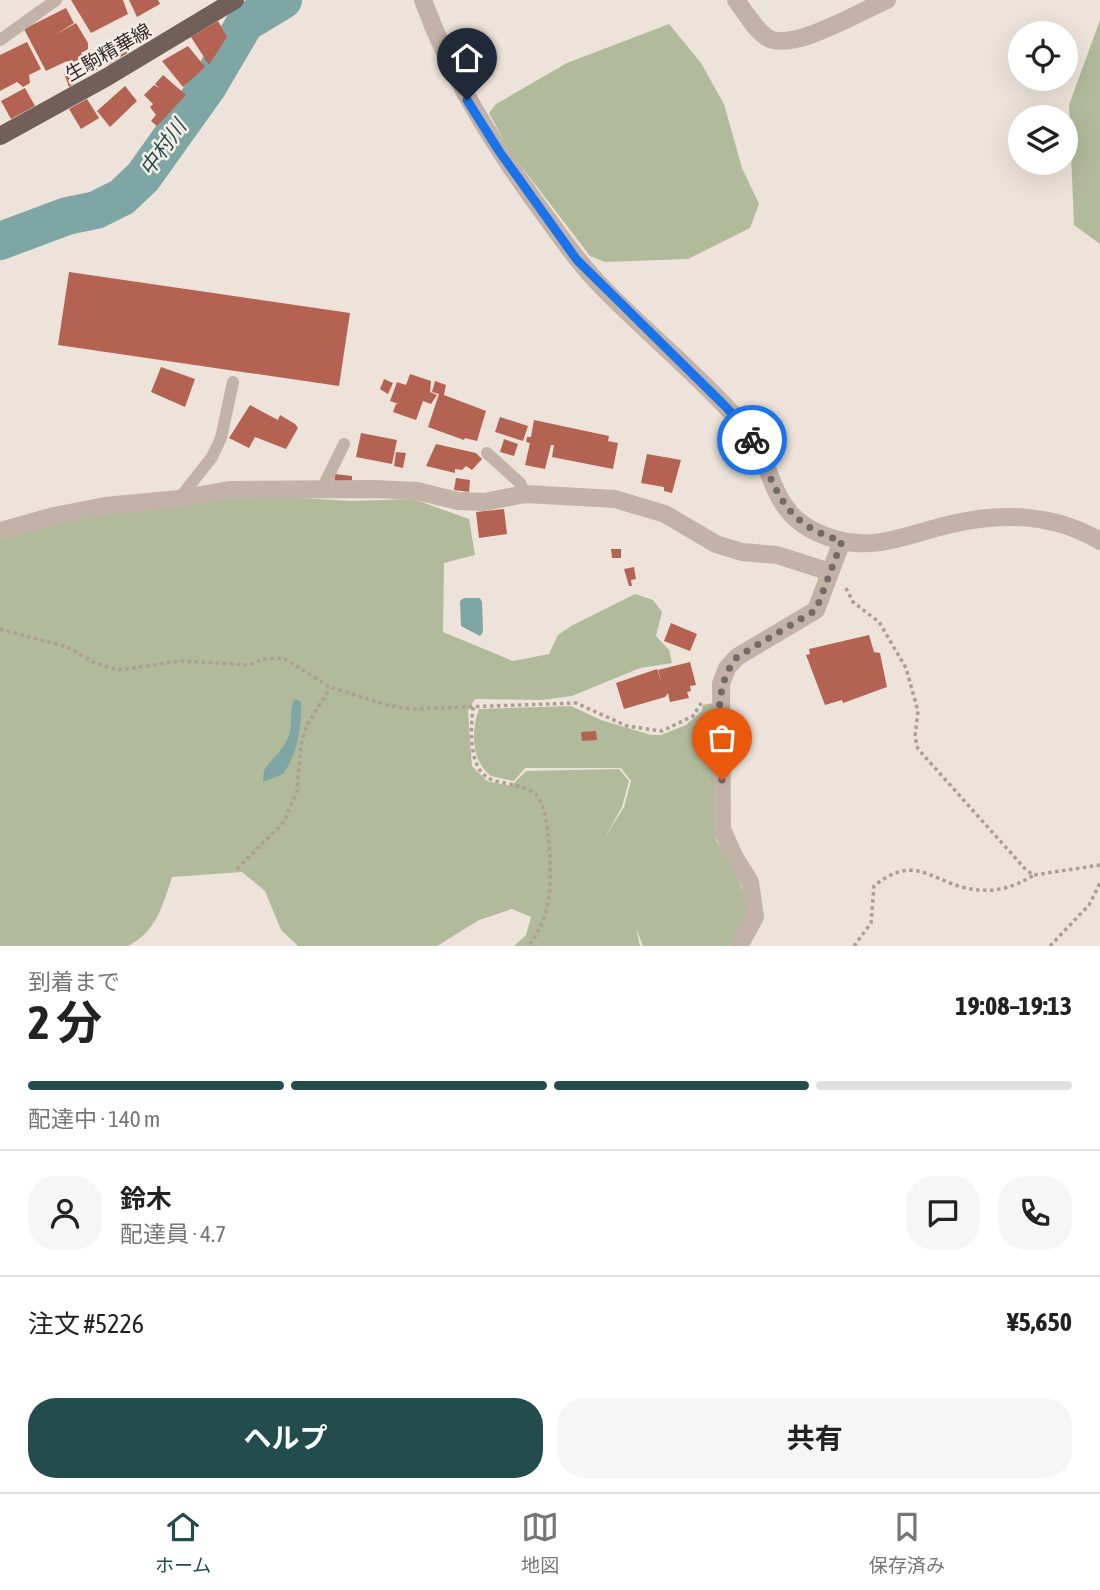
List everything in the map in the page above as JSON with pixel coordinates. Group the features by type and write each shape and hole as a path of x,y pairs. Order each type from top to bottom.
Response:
{"main road":[{"name":"生駒精華線","path":"0,136 107,78 235,0"}],"street":[{"path":"423,0 442,51 467,100 499,151 577,260 744,426 778,498 797,520 818,534 842,541 885,541 987,518 1041,518 1079,528 1100,541"},
{"path":"736,0 769,38 784,41 800,38 887,0"},
{"path":"0,531 105,506 258,488 417,491 458,501 484,502 525,494 615,499 665,514 716,544 742,552 777,555 830,572"},
{"path":"739,946 755,917 750,882 722,829 721,684 737,657 816,610 842,541"}],"lane":[{"path":"0,40 56,0"},
{"path":"179,499 212,457 221,438 233,383"},
{"path":"321,491 344,444"},
{"path":"486,453 520,483 525,494"}],"path":[{"path":"830,572 842,577 853,602 879,622 906,668 918,710 915,737 918,749 1027,871 1034,875"},
{"path":"0,629 67,647 95,663 118,670 181,662 249,665 263,659 283,658 330,687 387,705 410,709 576,704 627,726 662,731 693,716 700,704 721,684"},
{"path":"237,869 284,821 297,790 301,744 307,725 330,687"},
{"path":"473,707 475,759 483,772 489,779 524,788 537,795 544,811 548,844 548,907 539,932 529,946"},
{"path":"854,946 871,923 874,886 886,876 901,872 926,871 962,888 977,890 1015,887 1034,875 1100,865"},
{"path":"1050,946 1088,905 1100,883"}],"green space":[{"path":"1100,20 1100,244 1074,225 1072,175 1078,175 1078,105 1069,105 1074,91 1078,91 1078,80"},
{"path":"669,24 701,63 724,104 742,168 759,204 750,228 688,259 605,262 590,256 511,153 489,113 496,104 567,63"},
{"path":"246,495 352,501 413,499 469,519 475,555 444,563 443,632 513,661 549,654 558,635 635,594 653,600 662,612 656,636 669,650 672,663 640,668 572,696 542,700 475,699 468,711 472,766 487,781 511,786 526,771 619,769 629,781 622,807 604,839 624,807 631,781 621,768 525,768 514,781 491,776 484,770 476,754 474,735 479,709 571,706 601,720 651,735 661,735 686,725 702,711 703,705 713,703 716,840 739,880 747,908 745,921 729,946 643,946 636,928 640,946 514,946 526,935 531,917 512,909 479,920 437,946 298,946 281,930 265,891 242,872 172,877 162,907 152,925 128,946 0,946 0,539 65,518"}],"water":[{"path":"464,598 480,598 482,602 483,632 480,636 461,626 460,601"},
{"path":"296,699 301,702 301,721 292,758 283,774 263,782 264,770 288,738 292,706"}],"building":[{"path":"71,0 123,0 128,14 91,33"},
{"path":"129,0 158,0 160,4 137,17"},
{"path":"66,8 74,23 55,35 76,23 88,43 88,49 81,53 84,57 69,64 67,61 46,71 24,29"},
{"path":"218,21 227,37 209,65 191,37"},
{"path":"122,41 129,52 108,65 101,53"},
{"path":"27,42 41,69 29,75 30,83 23,87 17,82 0,91 0,55"},
{"path":"188,46 205,67 183,87 162,61"},
{"path":"95,51 104,66 91,73 82,58"},
{"path":"80,66 86,76 69,87 64,73"},
{"path":"163,75 186,95 157,126 151,121 156,115 150,107 153,104 144,95 154,85 159,88 155,84"},
{"path":"125,86 137,101 110,127 97,111"},
{"path":"25,88 35,106 11,119 1,101"},
{"path":"87,99 99,118 81,129 69,109"},
{"path":"69,272 350,313 339,386 58,345"},
{"path":"161,367 195,379 185,407 151,392"},
{"path":"410,374 431,381 430,392 437,395 431,404 423,401 416,420 393,412 396,404 399,404 390,401 397,382 406,385"},
{"path":"384,379 393,383 388,394 380,389"},
{"path":"435,381 446,385 444,395 486,411 477,441 464,440 428,427 439,394 432,392"},
{"path":"250,405 278,420 280,415 295,424 298,428 286,449 255,437 249,448 229,438"},
{"path":"500,417 528,426 523,441 495,432"},
{"path":"534,420 609,436 608,441 618,443 613,469 552,457 554,445 551,445 545,469 525,465 530,443 526,442 527,437 531,437"},
{"path":"361,433 397,440 392,464 356,457"},
{"path":"504,439 518,444 514,456 500,452"},
{"path":"436,444 476,453 482,459 472,470 466,466 462,470 455,469 455,473 426,466"},
{"path":"396,452 406,453 403,468 394,466"},
{"path":"647,454 681,460 672,493 664,491 664,487 641,483"},
{"path":"335,474 352,476 352,481 334,483"},
{"path":"456,478 470,480 469,492 454,490"},
{"path":"504,509 507,534 479,538 476,512"},
{"path":"611,549 621,549 621,558 612,558"},
{"path":"634,567 636,579 631,580 632,586 629,586 624,569"},
{"path":"671,623 697,634 690,651 664,641"},
{"path":"869,635 874,652 880,653 887,687 843,703 842,700 825,705 806,655 810,654 809,649"},
{"path":"690,662 696,685 690,686 691,691 687,692 689,698 670,702 668,693 665,697 624,709 616,683 657,669 662,683 658,670"},
{"path":"596,731 597,740 582,741 581,732"}],"waterway":[{"name":"中村川","path":"0,241 67,216 96,210 122,197 143,177 208,86 245,23 283,0"}],"way so far":[{"path":"722,780 721,684 727,668 737,657 816,610 842,541 818,534 797,520 778,498 752,440"}],"route":[{"path":"467,100 499,151 577,260 724,405 744,426 752,440"}]}
